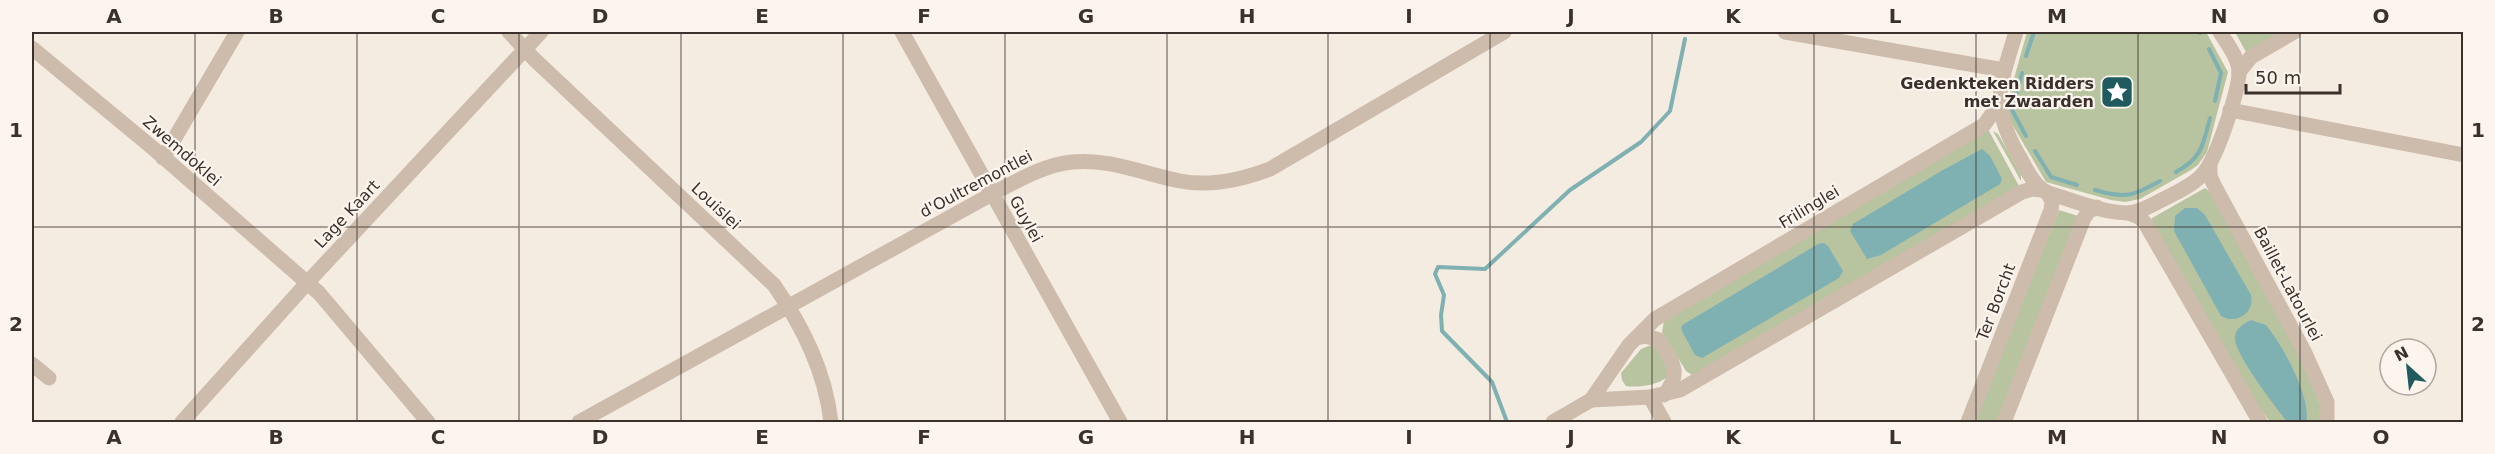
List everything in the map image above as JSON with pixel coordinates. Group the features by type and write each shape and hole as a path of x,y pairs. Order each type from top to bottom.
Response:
{"street":[{"path":"163,158 237,32"},
{"name":"Louislei","path":"509,32 524,50 774,285 803,329 818,366 831,423"},
{"name":"Lage Kaart","path":"182,423 307,283 541,32"},
{"name":"Guylei","path":"902,32 1120,423"},
{"name":"d'Oultremontlei","path":"579,423 992,194 1046,167 1090,161 1112,163 1181,182 1203,183 1246,178 1270,169 1504,32"},
{"path":"1785,32 2004,70"},
{"path":"2016,32 2004,70 1999,104 2004,128 2015,151 2045,192"},
{"path":"2220,32 2237,61 2239,72"},
{"path":"2129,213 2146,208 2201,176 2210,166 2239,72 2251,57 2294,32"},
{"name":"Zwemdoklei","path":"32,48 307,283 331,306 428,423"},
{"name":"Frilinglei","path":"1553,423 1591,400 1636,339 1655,319 1984,125 1999,104"},
{"path":"2229,110 2463,156"},
{"name":"Baillet-Latourlei","path":"2210,166 2210,176 2214,185 2304,351 2327,402 2327,423"},
{"name":"Frilinglei","path":"1591,400 1657,396 1697,382 2022,192 2032,189 2097,207 2129,213"},
{"name":"Ter Borcht","path":"1968,423 2051,210 2052,202 2045,192"},
{"path":"2004,423 2084,218 2097,207"},
{"path":"2129,213 2139,217 2145,223 2260,423"},
{"path":"1636,339 1646,336 1659,340 1674,366 1675,377 1657,396 1664,423"},
{"path":"32,364 49,378"}],"green space":[{"path":"2027,32 2206,32 2228,72 2207,152 2198,165 2140,199 2125,202 2046,182 2006,114"},
{"path":"2235,32 2283,32 2246,52"},
{"path":"1989,131 2019,186 1692,375 1686,371 1662,332 1664,321"},
{"path":"1993,131 1998,134 2021,174 2021,181"},
{"path":"2205,188 2210,192 2297,349 2321,407 2321,422 2270,422 2248,392 2151,222 2152,218"},
{"path":"2059,210 2078,216 1999,422 1974,422"},
{"path":"1651,345 1662,353 1667,367 1667,377 1648,385 1626,386 1621,373 1641,349"}],"water":[{"path":"1982,149 1990,156 2002,179 2000,184 1881,255 1867,259 1850,231 1853,224"},
{"path":"2185,208 2197,208 2205,215 2251,295 2250,307 2243,316 2233,319 2221,316 2174,231 2175,216"},
{"path":"1824,243 1843,271 1839,278 1702,358 1695,355 1682,331 1681,327 1684,324 1818,244"},
{"path":"2251,320 2266,325 2280,345 2305,399 2306,422 2286,420 2240,353 2236,343 2236,333 2241,326"}],"waterway":[{"path":"2026,56 2034,32"},
{"path":"1507,422 1492,382 1442,331 1441,315 1444,295 1435,274 1438,267 1485,269 1570,190 1641,142 1670,111 1685,39"},
{"path":"2209,49 2221,73 2215,101"},
{"path":"2022,73 2012,110 2026,136"},
{"path":"2176,172 2185,167 2200,150 2210,118"},
{"path":"2035,151 2051,177 2077,185"},
{"path":"2095,190 2122,195 2135,193 2160,181"}],"place":[{"name":"Gedenkteken Ridders met Zwaarden","path":"2117,92"}]}
